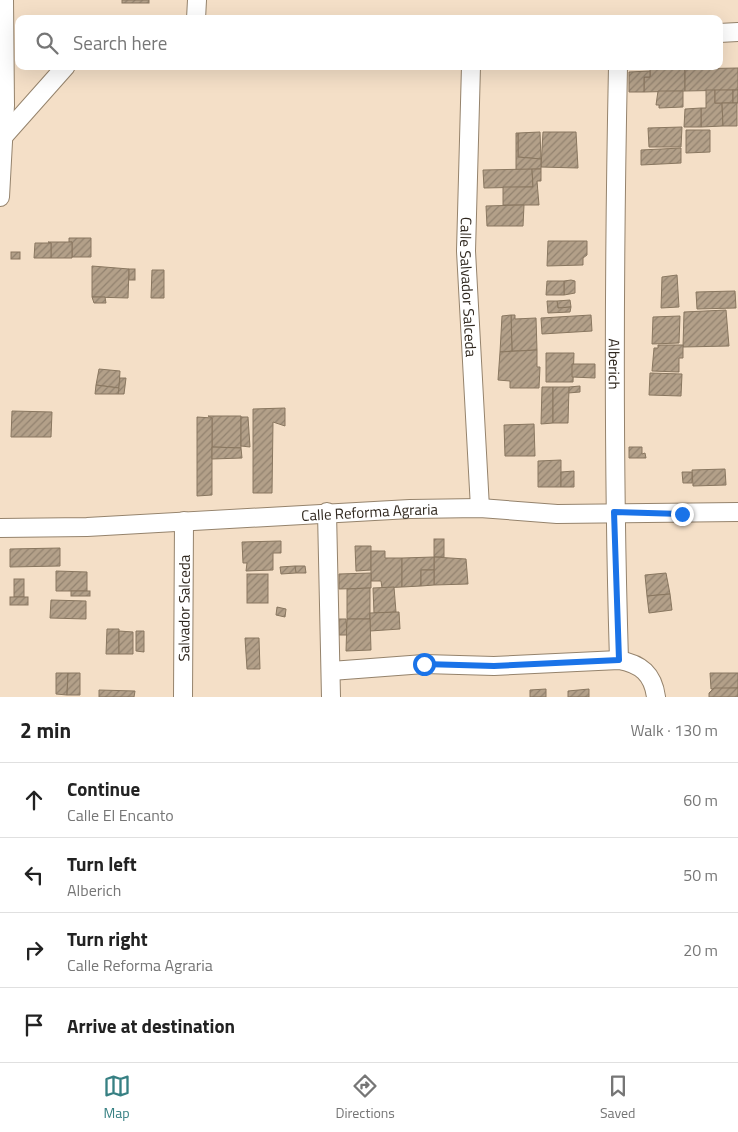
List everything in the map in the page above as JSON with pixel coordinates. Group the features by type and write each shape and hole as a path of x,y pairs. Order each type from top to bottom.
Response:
{"street":[{"path":"0,198 8,54 4,0"},
{"path":"196,15 197,0"},
{"path":"723,33 738,32"},
{"path":"3,137 62,70"},
{"name":"Calle Salvador Salceda","path":"471,70 466,251 480,508"},
{"name":"Alberich","path":"618,70 615,223 614,512 619,660"},
{"name":"Calle Reforma Agraria","path":"0,528 87,528 327,512 480,508 557,514 738,512"},
{"path":"327,512 331,697"},
{"name":"Salvador Salceda","path":"184,521 184,697"},
{"path":"331,671 424,664 494,666 619,660 632,663 647,672 654,685 656,697"}],"building":[{"path":"122,0 149,0 149,3 122,3"},
{"path":"723,68 738,68 738,90 685,91 685,70 723,70"},
{"path":"650,70 685,70 685,91 644,92 644,77 650,77"},
{"path":"650,71 650,77 644,77 644,92 629,92 629,72"},
{"path":"706,90 715,90 715,103 722,103 723,126 701,127 701,108 706,108"},
{"path":"715,90 733,90 733,103 715,103"},
{"path":"733,90 738,90 738,103 733,103"},
{"path":"658,91 683,91 683,107 659,108 659,105 656,105"},
{"path":"722,103 737,103 737,126 723,126"},
{"path":"701,108 701,127 684,127 685,109"},
{"path":"682,127 681,147 649,147 648,128"},
{"path":"686,130 710,130 710,152 686,153"},
{"path":"540,132 541,159 518,157 518,133"},
{"path":"543,132 576,132 578,168 541,167"},
{"path":"516,133 518,133 518,157 541,159 541,169 516,170"},
{"path":"681,148 681,163 641,165 641,150"},
{"path":"532,169 533,187 484,188 483,170"},
{"path":"532,169 541,169 541,181 537,181 539,205 503,205 503,187 533,187"},
{"path":"524,205 523,226 487,226 486,206"},
{"path":"69,238 91,238 91,257 72,257 72,242 69,242"},
{"path":"548,241 587,241 587,255 583,258 583,265 547,266"},
{"path":"48,242 72,242 72,258 51,258 51,243"},
{"path":"35,243 51,243 51,258 34,258"},
{"path":"11,252 20,252 20,259 11,259"},
{"path":"92,266 129,269 128,298 92,297"},
{"path":"129,269 135,269 135,280 129,280"},
{"path":"152,270 164,270 164,298 151,298"},
{"path":"677,275 679,307 661,308 662,277"},
{"path":"547,281 564,281 564,295 546,295"},
{"path":"564,281 575,281 575,293 564,295"},
{"path":"735,291 736,308 697,309 696,292"},
{"path":"92,297 105,297 106,303 94,303"},
{"path":"570,300 571,307 558,308 557,301"},
{"path":"547,301 557,301 558,308 571,307 570,312 548,313"},
{"path":"726,310 729,346 683,347 684,312"},
{"path":"511,315 515,315 515,319 536,318 537,350 512,351"},
{"path":"511,315 512,351 500,352 502,316"},
{"path":"591,315 592,331 542,334 541,318"},
{"path":"680,316 679,343 652,344 653,317"},
{"path":"658,345 683,345 683,358 679,358 679,372 652,371 654,348 658,348"},
{"path":"537,350 537,367 540,367 539,388 510,388 510,381 498,380 500,352"},
{"path":"546,353 574,353 573,382 546,382"},
{"path":"572,364 595,364 595,378 572,377"},
{"path":"99,369 120,371 119,388 96,385"},
{"path":"650,373 682,374 681,396 649,395"},
{"path":"120,378 126,378 124,394 118,394"},
{"path":"96,385 119,388 118,394 95,394"},
{"path":"580,386 580,392 568,393 569,387"},
{"path":"542,387 553,387 553,423 541,424"},
{"path":"553,387 569,387 568,423 553,423"},
{"path":"285,408 285,426 273,422 272,493 253,493 253,409"},
{"path":"12,411 52,412 51,437 11,437"},
{"path":"208,416 241,416 241,448 212,447 212,418"},
{"path":"197,417 212,418 212,495 197,496"},
{"path":"241,417 248,417 250,447 241,446"},
{"path":"534,424 535,456 505,456 504,425"},
{"path":"212,447 241,448 242,458 212,459"},
{"path":"629,447 642,447 642,454 645,453 646,458 629,458"},
{"path":"561,460 561,487 538,487 538,461"},
{"path":"725,469 726,485 693,486 692,470"},
{"path":"574,471 574,487 561,487 561,472"},
{"path":"682,472 692,472 692,483 683,483"},
{"path":"434,539 444,539 444,557 434,557"},
{"path":"281,541 281,553 273,553 273,570 246,571 247,563 243,563 242,542"},
{"path":"355,546 371,546 371,570 356,571"},
{"path":"60,548 60,566 10,567 10,549"},
{"path":"371,551 385,551 385,558 402,558 402,587 382,588 381,581 371,581"},
{"path":"434,557 466,559 468,584 434,585"},
{"path":"434,557 434,570 421,570 421,586 402,587 402,558"},
{"path":"295,566 305,566 306,573 296,573"},
{"path":"295,566 296,573 281,574 280,567"},
{"path":"421,570 434,570 434,585 421,586"},
{"path":"56,571 87,572 87,591 56,591"},
{"path":"371,573 371,588 339,589 339,574"},
{"path":"666,573 670,594 647,596 645,575"},
{"path":"247,574 268,574 268,603 247,603"},
{"path":"14,579 24,579 24,597 14,597"},
{"path":"394,587 396,612 374,613 373,588"},
{"path":"370,588 370,619 347,619 347,589"},
{"path":"71,591 90,591 90,596 71,596"},
{"path":"670,594 672,610 649,613 647,596"},
{"path":"10,597 28,597 28,605 10,605"},
{"path":"51,600 86,601 86,619 50,618"},
{"path":"277,607 286,609 285,617 276,615"},
{"path":"399,612 400,629 370,631 370,613"},
{"path":"339,619 346,619 347,635 339,635"},
{"path":"347,619 370,619 371,650 346,651"},
{"path":"107,629 119,629 119,654 106,654"},
{"path":"119,631 133,632 133,654 119,654"},
{"path":"136,631 144,631 144,652 136,651"},
{"path":"245,638 259,638 260,669 247,669"},
{"path":"56,673 68,673 67,695 56,694"},
{"path":"68,673 80,673 80,695 67,695"},
{"path":"710,673 738,673 738,688 711,689"},
{"path":"714,688 738,688 738,697 709,697 709,693"},
{"path":"546,689 546,697 530,697 530,690"},
{"path":"589,689 589,697 568,697 568,691"},
{"path":"99,690 135,691 134,697 99,697"}],"route":[{"path":"424,664 494,666 619,660 614,512 682,514"}]}
